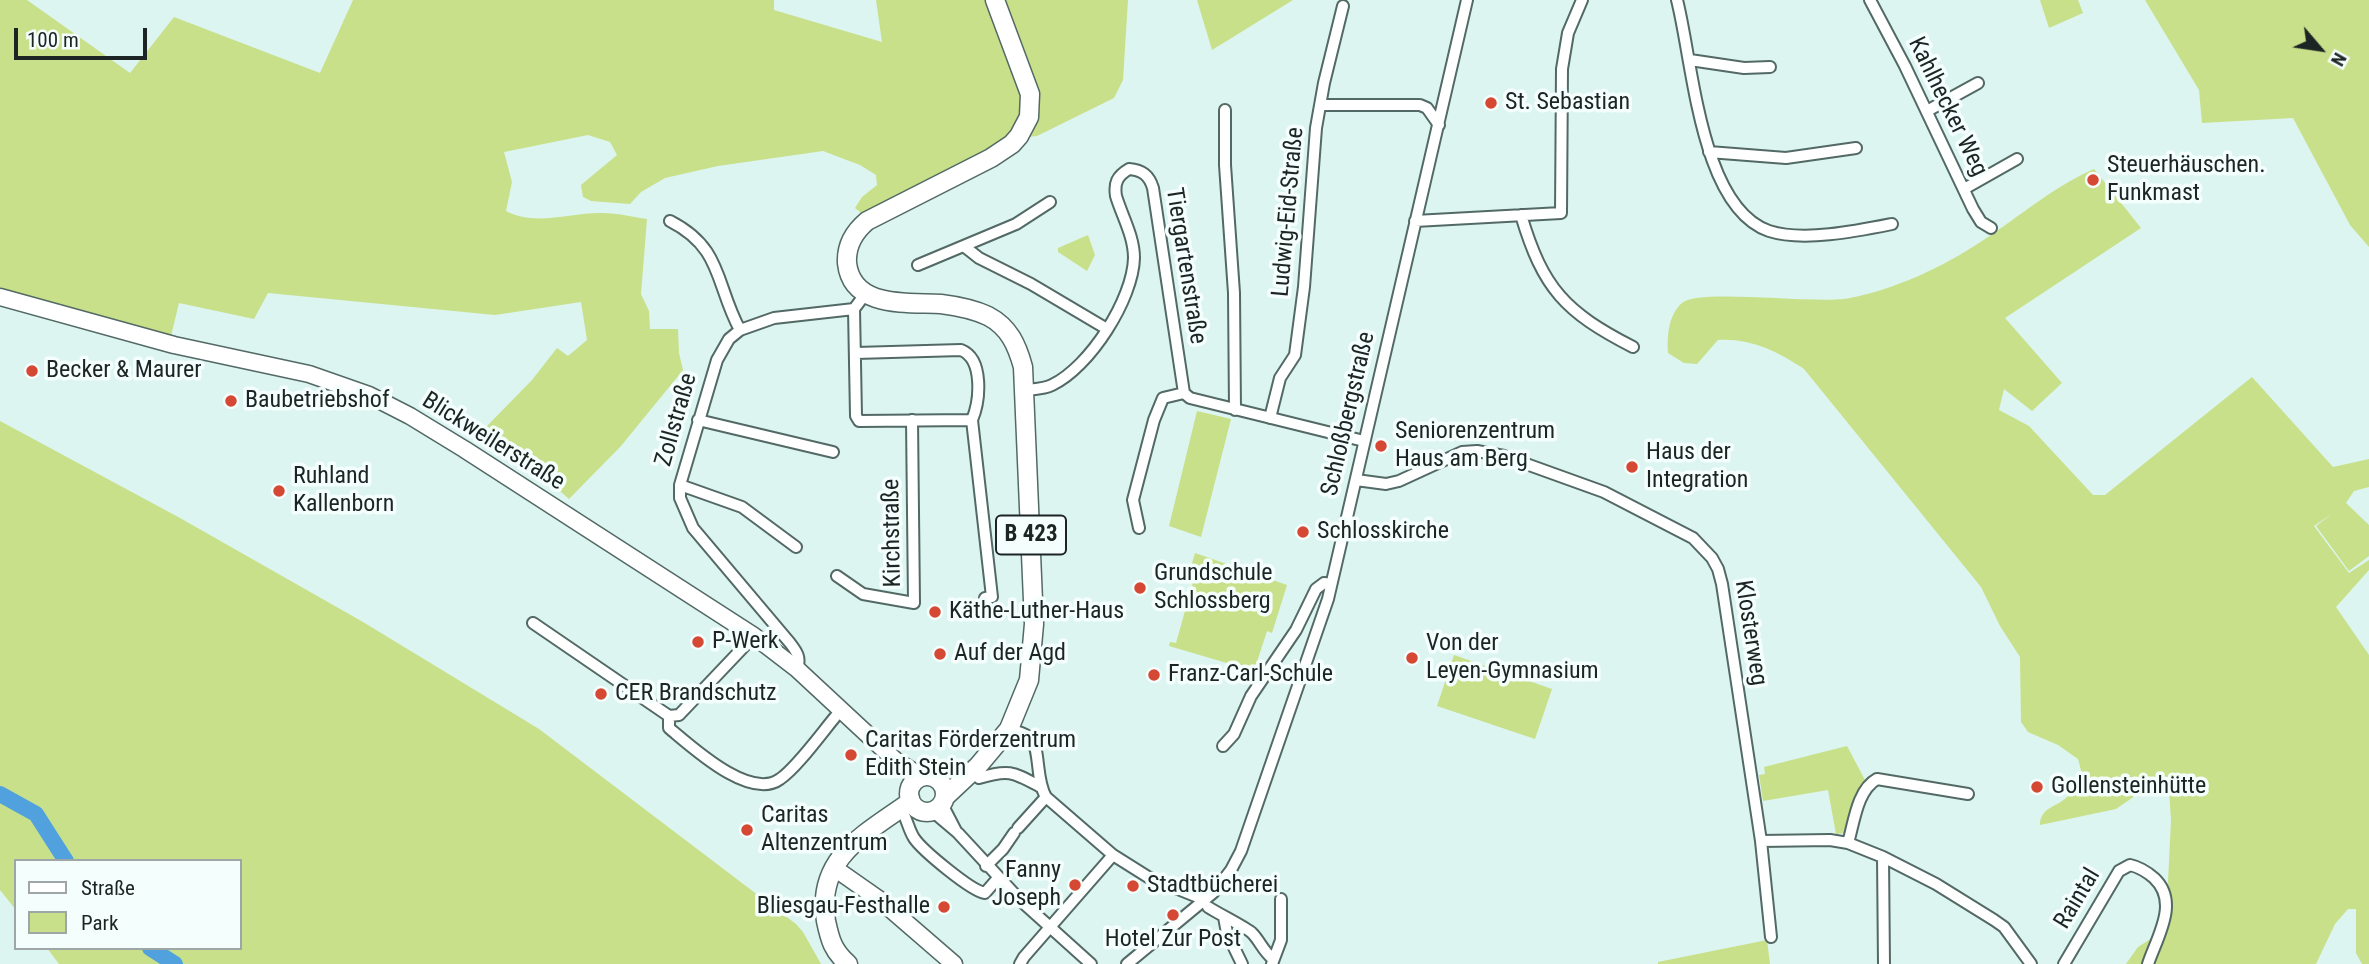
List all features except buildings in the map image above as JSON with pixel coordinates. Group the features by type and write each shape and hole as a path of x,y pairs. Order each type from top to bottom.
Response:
{"main road":[{"path":"866,293 859,289 847,263 853,236 867,221 991,158 1012,144 1025,127 1031,108 1030,94 995,0"},
{"name":"B 423","path":"834,873 862,846 925,798 973,776 978,766 1009,729 1029,680 1033,645 1026,390 1017,345 1002,325 964,307 885,301 866,293"},
{"path":"834,873 825,893 825,914 830,941 839,956 848,964"}],"street":[{"name":"Schloßbergstraße","path":"1127,964 1205,903 1231,870 1241,850 1285,718 1311,651 1331,584 1468,0"},
{"path":"1415,221 1561,213 1562,69 1568,33 1582,0"},
{"path":"1678,0 1709,152 1726,190 1745,217 1767,230 1787,235 1892,224"},
{"name":"Kahlhecker Weg","path":"1870,0 1980,222 1991,228"},
{"name":"Ludwig-Eid-Straße","path":"1270,418 1280,379 1295,355 1304,287 1313,154 1320,105 1343,6"},
{"path":"1690,60 1744,68 1770,67"},
{"path":"1927,111 1978,83"},
{"path":"1320,105 1420,105 1427,108 1439,125"},
{"path":"1225,110 1225,165 1234,293 1235,410"},
{"path":"1709,152 1786,158 1856,148"},
{"path":"1964,189 2017,159"},
{"name":"Tiergartenstraße","path":"1026,390 1050,386 1085,359 1107,329 1125,294 1131,280 1134,259 1132,239 1115,187 1121,173 1129,169 1138,170 1148,177 1153,188 1184,393"},
{"path":"918,265 1016,224 1050,202"},
{"path":"1521,215 1543,272 1563,301 1586,321 1633,347"},
{"path":"670,221 693,234 706,250 740,330 774,317 853,309"},
{"path":"965,247 979,258 1031,284 1107,329"},
{"path":"866,293 853,309 856,416 859,421 972,421"},
{"name":"Blickweilerstraße","path":"0,297 174,345 309,374 369,395 410,416 754,636 797,669 895,760 925,798"},
{"name":"Zollstraße","path":"740,330 722,349 698,420 680,485 680,498 693,528 790,643 797,654 797,669"},
{"path":"856,353 961,349 968,352 976,366 977,408 972,421 992,597 985,598"},
{"path":"1139,528 1133,500 1154,420 1163,398 1184,393 1190,398 1235,410 1364,441"},
{"path":"698,420 833,452"},
{"name":"Kirchstraße","path":"837,576 863,594 914,603 912,420"},
{"name":"Klosterweg","path":"1356,480 1386,484 1399,481 1462,452 1490,453 1604,492 1693,538 1712,558 1722,584 1760,841 1771,936"},
{"path":"680,485 742,507 788,534 796,547"},
{"path":"1223,746 1234,734 1251,696 1296,630 1312,594 1320,585 1331,584"},
{"path":"533,623 669,716 679,715 754,636"},
{"path":"669,716 669,728 712,763 760,785 778,781 788,772 841,710"},
{"path":"1009,729 1028,736 1037,749 1040,786 1046,797 1113,855 1148,877 1205,903 1251,931 1272,962 1281,940 1281,899"},
{"path":"973,776 1010,772 1040,786"},
{"path":"1848,843 1864,791 1869,783 1877,779 1968,794"},
{"path":"986,866 1046,797"},
{"path":"925,798 986,866 1091,964"},
{"path":"925,798 916,841 962,883 977,892 985,893 998,878"},
{"path":"1760,841 1806,839 1848,843 1883,857 1936,884 2004,927 2031,964"},
{"path":"1020,964 1113,855"},
{"path":"1883,857 1884,964"},
{"name":"Raintal","path":"2064,964 2119,871 2124,867 2135,866 2160,883 2167,901 2166,912 2148,964"},
{"path":"834,873 880,901 954,964"},
{"path":"1224,917 1227,933 1242,964"}],"green space":[{"path":"0,0 27,0 130,73 174,17 320,73 353,0 774,0 774,10 882,42 876,0 1128,0 1123,80 1114,98 1037,136 1010,139 922,182 865,216 855,208 862,197 877,185 876,175 860,165 823,151 718,166 665,178 641,192 630,204 591,201 583,197 581,185 617,155 610,142 588,135 504,152 512,182 506,211 529,218 603,213 647,219 641,294 649,311 650,329 678,329 683,370 621,446 569,499 487,426 532,380 557,348 568,356 587,340 581,302 495,315 268,293 254,319 179,303 171,336 0,288"},
{"path":"1197,0 1293,0 1212,50"},
{"path":"2040,0 2078,0 2083,13 2049,28"},
{"path":"2145,0 2369,0 2369,247 2350,225 2293,118 2202,123 2199,90"},
{"path":"2094,169 2141,228 2005,318 2062,383 2032,411 2004,389 1999,410 2029,426 2093,495 2105,495 2252,377 2333,467 2369,459 2369,487 2354,491 2346,503 2369,525 2369,556 2349,571 2316,526 2333,513 2314,526 2349,573 2369,560 2369,570 2336,607 2369,655 2369,964 2362,964 2356,953 2356,909 2348,909 2335,924 2316,964 2126,964 2138,947 2165,924 2170,905 2169,790 2151,785 2116,809 2040,825 2043,815 2068,796 2082,774 2078,759 2058,745 2028,732 2021,722 2020,657 2000,626 1981,587 1804,369 1773,351 1741,341 1718,340 1697,364 1684,363 1668,353 1671,320 1682,303 1711,297 1834,300 1885,289 1951,260 2050,193"},
{"path":"1088,235 1095,255 1087,271 1058,252 1058,248"},
{"path":"1197,411 1231,419 1201,537 1169,526"},
{"path":"0,421 180,518 363,622 539,729 796,924 821,964 59,964 48,950 242,950 242,859 14,859 14,908 0,890"},
{"path":"1195,553 1287,585 1272,633 1267,631 1254,671 1169,646 1170,642 1176,643 1196,572 1190,570"},
{"path":"1454,655 1552,689 1535,739 1437,706"},
{"path":"1847,746 1865,780 1844,833 1836,834 1828,790 1763,801 1759,775 1765,774 1764,767"},
{"path":"1767,940 1770,964 1658,964 1658,962"}],"waterway":[{"path":"0,794 36,814 65,859"},
{"path":"153,950 175,964"}],"place":[{"name":"St. Sebastian","path":"1491,103"},
{"name":"Steuerhäuschen. Funkmast","path":"2093,180"},
{"name":"Becker & Maurer","path":"32,371"},
{"name":"Baubetriebshof","path":"231,401"},
{"name":"Seniorenzentrum Haus am Berg","path":"1381,446"},
{"name":"Haus der Integration","path":"1632,467"},
{"name":"Ruhland Kallenborn","path":"279,491"},
{"name":"Schlosskirche","path":"1303,532"},
{"name":"Grundschule Schlossberg","path":"1140,588"},
{"name":"Käthe-Luther-Haus","path":"935,612"},
{"name":"P-Werk","path":"698,642"},
{"name":"Auf der Agd","path":"940,654"},
{"name":"Von der Leyen-Gymnasium","path":"1412,658"},
{"name":"Franz-Carl-Schule","path":"1154,675"},
{"name":"CER Brandschutz","path":"601,694"},
{"name":"Caritas Förderzentrum Edith Stein","path":"851,755"},
{"name":"Gollensteinhütte","path":"2037,787"},
{"name":"Caritas Altenzentrum","path":"747,830"},
{"name":"Fanny Joseph","path":"1075,885"},
{"name":"Stadtbücherei","path":"1133,886"},
{"name":"Bliesgau-Festhalle","path":"944,907"},
{"name":"Hotel Zur Post","path":"1173,915"}]}
